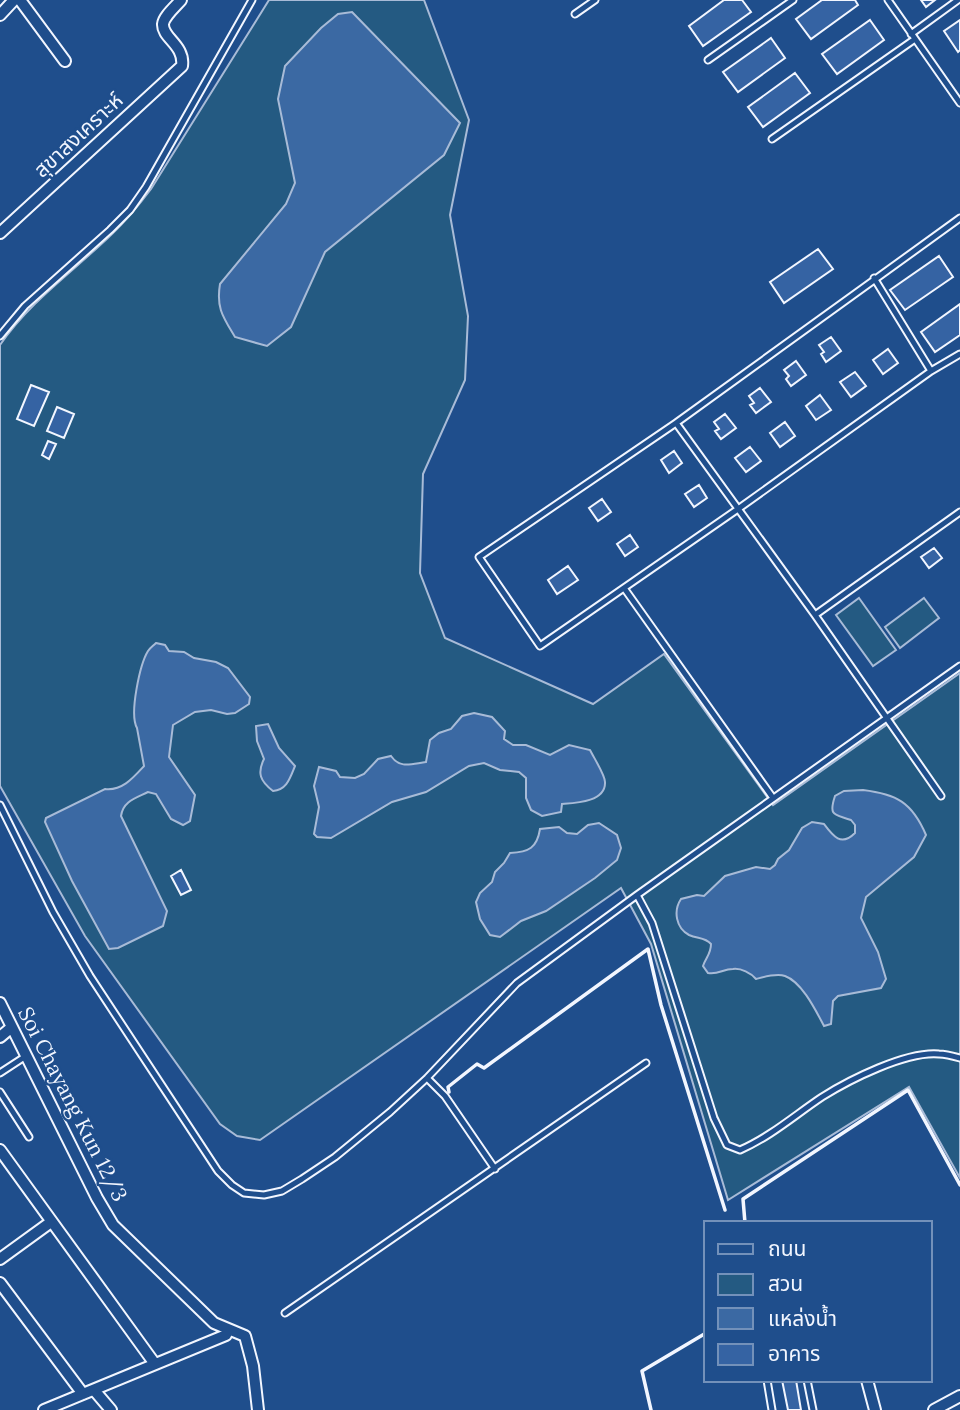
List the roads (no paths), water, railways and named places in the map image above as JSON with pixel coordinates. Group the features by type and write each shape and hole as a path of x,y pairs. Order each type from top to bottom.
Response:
{"street":[{"path":"0,15 17,0 65,61"},
{"name":"สุขาสงเคราะห์","path":"0,233 182,66 180,51 163,27 163,21 181,0"},
{"name":"Soi Chayang Kun 12/3","path":"0,1003 113,1225 215,1323 245,1336 253,1366 258,1410"},
{"path":"0,1037 12,1027"},
{"path":"0,1150 155,1364"},
{"path":"0,1259 51,1222"},
{"path":"0,1283 89,1392 111,1410"},
{"path":"44,1410 226,1335 228,1329"},
{"path":"868,1382 875,1410"},
{"path":"934,1410 960,1396"}],"lane":[{"path":"0,336 25,306 130,210 146,187 252,0"},
{"path":"575,14 595,0"},
{"path":"708,60 793,0"},
{"path":"888,0 960,103"},
{"path":"772,139 958,0"},
{"path":"960,218 676,423 479,557 540,646 931,371 960,354"},
{"path":"874,278 931,371"},
{"path":"676,423 815,615 941,796"},
{"path":"815,615 960,512"},
{"path":"624,589 773,798"},
{"path":"0,805 53,912 90,976 218,1171 244,1193 264,1195 282,1191 335,1157 390,1112 517,983 960,666"},
{"path":"637,895 652,923 714,1118 727,1145 740,1150 758,1142 824,1096 867,1073 906,1058 937,1053 960,1058"},
{"path":"0,1073 26,1056"},
{"path":"285,1313 646,1063"},
{"path":"427,1077 445,1096 495,1169"},
{"path":"0,1092 29,1137"},
{"path":"767,1382 772,1410"},
{"path":"807,1382 813,1410"}],"water":[{"path":"352,12 460,123 444,155 325,252 291,327 267,346 235,337 222,312 219,300 220,284 286,204 295,183 278,99 285,66 338,14"},
{"path":"156,643 165,645 169,651 184,652 194,658 216,662 228,668 250,697 249,704 235,713 211,710 195,712 173,725 169,757 195,795 190,821 183,825 171,819 156,794 148,792 124,807 121,816 167,911 163,926 118,948 109,949 72,881 45,822 46,818 105,789 122,786 144,766 135,721 135,701 145,657"},
{"path":"474,713 492,717 505,731 504,739 513,745 526,745 550,755 569,745 590,750 605,782 601,794 582,802 562,804 561,812 542,816 531,810 526,798 526,778 519,772 500,770 484,763 469,766 426,792 392,802 331,838 317,837 314,834 319,807 314,786 319,767 336,771 340,777 355,778 364,774 378,759 391,756 402,764 426,762 430,740 451,729 462,716"},
{"path":"268,724 279,748 295,766 285,786 273,791 261,776 264,759 257,741 256,726"},
{"path":"863,790 894,797 909,807 926,835 914,857 866,897 861,918 878,952 886,979 881,988 838,996 833,1001 831,1024 824,1026 803,991 785,976 774,975 756,979 746,971 736,969 708,973 703,966 711,944 689,935 681,928 677,914 681,899 704,896 725,876 756,867 770,869 789,850 802,828 812,822 824,824 838,838 850,837 855,833 855,825 851,820 834,814 833,803 835,796 844,791"},
{"path":"599,823 617,835 621,848 617,860 546,911 521,921 500,937 490,935 480,919 476,902 510,853 531,848 537,841 540,829 559,827 567,833 577,834 588,825"}]}
